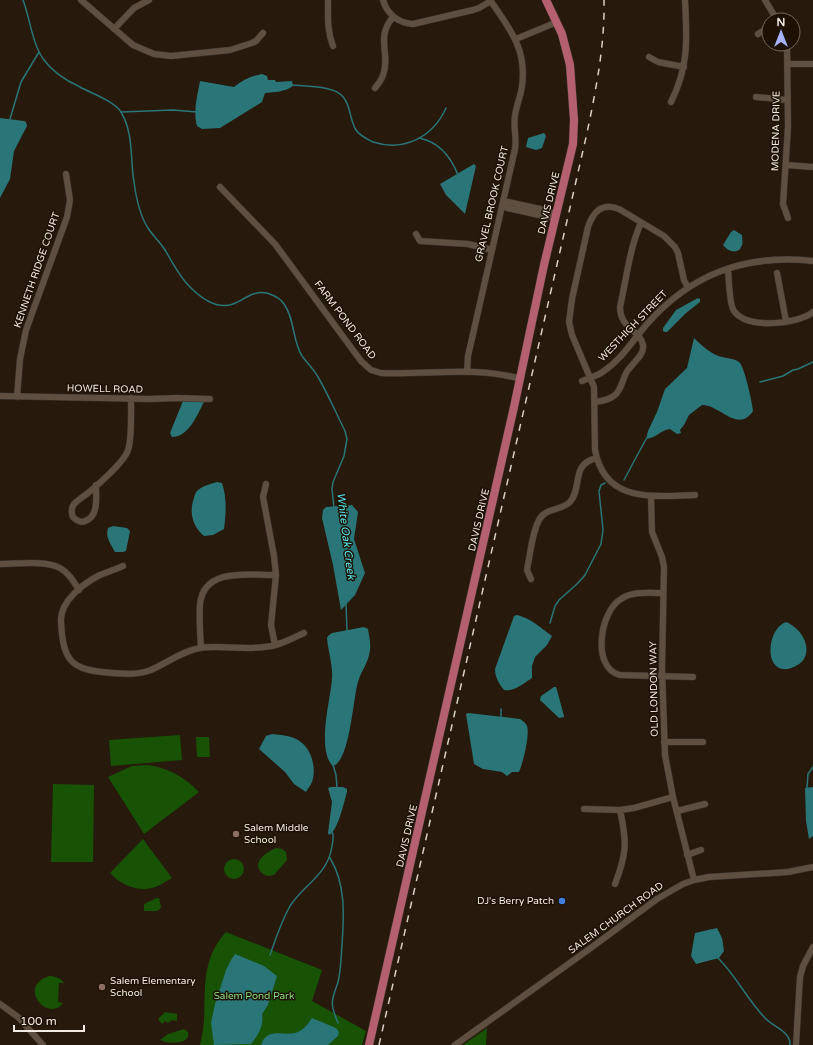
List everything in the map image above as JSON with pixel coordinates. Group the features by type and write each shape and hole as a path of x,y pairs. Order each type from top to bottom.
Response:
{"main road":[{"name":"DAVIS DRIVE","path":"369,1045 521,379 544,265 572,144 574,120 570,65 557,22 546,0"}],"street":[{"path":"81,0 126,40 140,49 154,54 171,56 230,50 256,41 263,33"},
{"path":"114,29 134,8 149,0"},
{"path":"328,0 329,36 334,46"},
{"path":"382,0 393,17 407,24 421,23 479,8 490,0"},
{"name":"GRAVEL BROOK COURT","path":"467,372 468,356 516,144 515,116 523,85 522,61 516,39 490,0"},
{"path":"671,102 680,82 684,67 687,44 685,0"},
{"path":"765,0 772,12"},
{"path":"375,88 385,70 385,31 388,23 393,17"},
{"path":"516,39 557,22"},
{"name":"MODENA DRIVE","path":"787,52 786,165 783,204 788,218"},
{"path":"649,57 658,62 684,67"},
{"path":"788,64 813,64"},
{"path":"756,97 787,100"},
{"path":"786,165 813,167"},
{"name":"KENNETH RIDGE COURT","path":"17,397 20,360 26,330 67,217 70,200 66,174"},
{"name":"FARM POND ROAD","path":"220,187 275,244 366,367 374,371 393,373 467,372 521,379"},
{"path":"503,204 507,208 539,216 556,216"},
{"path":"688,288 684,280 678,253 675,247 664,236 615,207 603,208 592,216 569,316 569,322 572,335 594,386 595,444 597,458 606,475 616,485 637,495 695,495"},
{"path":"595,402 602,402 609,399 619,391 626,372 642,352 644,346 637,335 622,320 620,314 620,307 637,232 641,223"},
{"path":"416,234 420,241 468,244 492,250"},
{"name":"WESTHIGH STREET","path":"582,381 604,371 616,361 661,308 676,296 701,280 728,269 754,261 773,259 813,261"},
{"path":"728,269 731,304 734,312 740,316 758,323 774,324 807,317 813,312"},
{"path":"777,274 786,321"},
{"name":"HOWELL ROAD","path":"0,396 131,398 150,400 177,398 210,399"},
{"path":"96,485 96,501 92,515 87,521 77,521 72,515 73,505 122,460 129,450 131,398"},
{"path":"531,579 527,570 539,519 546,512 562,507 570,502 574,495 582,466 589,460 597,458"},
{"path":"266,484 263,497 276,575 271,625 275,645"},
{"name":"OLD LONDON WAY","path":"651,496 652,532 662,557 664,567 662,676 665,756 673,797 694,880"},
{"path":"0,564 44,564 55,566 60,568 69,576 79,590"},
{"path":"123,566 101,575 79,590 65,603 62,611 61,623 64,646 68,657 84,669 93,672 138,673 151,670 181,654 200,648 262,648 275,645 304,633"},
{"path":"200,648 200,604 204,592 210,584 220,577 231,575 276,575"},
{"path":"663,593 633,594 622,598 610,609 606,618 602,644 605,664 615,674 693,677"},
{"path":"664,742 703,742"},
{"path":"584,809 620,810 647,806 673,797"},
{"path":"677,811 705,804"},
{"path":"615,884 623,862 626,848 620,810"},
{"path":"687,854 701,850"},
{"name":"SALEM CHURCH ROAD","path":"455,1045 657,899 675,888 694,880 788,872 813,867"},
{"path":"796,1045 800,977 803,966 813,947"},
{"path":"0,1004 18,1017 43,1045"}],"green space":[{"path":"180,735 182,760 111,766 109,740"},
{"path":"196,737 209,737 210,757 197,757"},
{"path":"147,765 162,768 181,777 199,792 144,834 108,777 132,766"},
{"path":"53,784 94,785 93,862 51,862"},
{"path":"143,839 172,878 149,889 131,887 119,881 110,873"},
{"path":"276,848 282,849 286,852 287,860 274,875 267,876 261,872 258,865 266,853"},
{"path":"234,859 241,862 244,869 241,876 234,879 227,876 224,869 227,862"},
{"path":"156,898 159,898 160,909 157,911 144,911 144,905"},
{"name":"Salem Pond Park","path":"226,932 322,970 312,1001 366,1031 362,1045 200,1045 203,1030 205,987 210,959 216,945"},
{"path":"49,976 58,978 64,983 59,983 58,1002 63,1003 57,1008 50,1009 38,1001 35,995 35,988 40,981"},
{"path":"165,1012 177,1014 177,1021 172,1020 168,1023 165,1021 162,1024 158,1019"},
{"path":"487,1028 486,1045 463,1045"},
{"path":"184,1029 188,1032 188,1036 183,1041 173,1043 160,1040 168,1034"}],"water":[{"path":"262,74 267,76 268,80 275,80 276,82 292,81 293,86 283,91 265,93 262,102 220,128 202,129 197,126 195,109 200,81 234,87 247,79"},
{"path":"0,118 24,121 26,122 27,126 14,151 10,179 0,198"},
{"path":"544,133 546,136 542,148 536,150 526,147 528,138"},
{"path":"474,164 476,166 465,214 446,195 440,184"},
{"path":"734,230 742,235 742,245 741,248 736,251 730,251 723,245 731,232"},
{"path":"698,298 700,299 700,302 686,313 667,332 663,331 663,328 676,310"},
{"path":"694,338 713,353 740,363 750,393 753,411 741,420 735,419 708,406 702,405 689,415 680,430 681,433 677,434 670,429 646,439 665,389 687,368"},
{"path":"183,401 204,402 188,429 178,436 172,437 170,433"},
{"path":"217,482 222,483 225,494 226,511 224,529 213,535 204,536 194,523 192,514 193,503 198,490"},
{"path":"352,505 358,512 354,539 365,573 355,595 341,610 333,565 322,518 323,510 326,507"},
{"path":"113,526 127,528 130,531 126,551 115,552 110,543 107,531 108,528"},
{"path":"517,615 532,621 552,636 547,645 535,657 532,666 532,678 511,690 504,690 500,685 495,669 514,616"},
{"path":"786,622 791,624 800,632 806,648 804,659 798,665 789,669 776,666 771,657 771,645 774,634 781,625"},
{"path":"364,627 368,629 370,645 369,654 358,682 347,741 339,762 333,766 328,758 325,736 332,673 327,638 332,633"},
{"path":"556,687 557,690 564,717 559,718 540,700 541,696"},
{"path":"466,714 520,719 525,723 528,730 527,742 519,772 512,772 507,776 502,772 483,769 474,764"},
{"path":"272,734 288,736 296,739 306,747 309,752 313,762 314,774 311,784 306,792 294,784 285,772 259,749 266,736"},
{"path":"343,787 347,789 347,792 338,822 329,835 332,802 328,788"},
{"path":"813,787 813,836 809,839 806,821 805,788"},
{"path":"717,928 722,938 724,951 719,958 696,964 691,956 695,933"},
{"path":"235,954 264,966 277,976 268,1005 262,1014 260,1030 251,1044 214,1045 211,1023 215,1004 226,970"},
{"path":"312,1018 336,1028 339,1032 338,1036 328,1045 261,1045 264,1039 271,1034 291,1034 300,1031"}],"waterway":[{"name":"White Oak Creek","path":"23,0 34,39 40,54 47,64 65,79 108,101 121,112 130,138 135,188 143,218 148,228 163,247 186,283 204,299 215,304 233,304 253,294 262,292 281,300 288,310 299,350 322,383 345,431 347,439 344,456 333,482 332,489 334,508"},
{"path":"10,119 21,82 39,52"},
{"path":"292,85 310,86 336,91 344,97 356,130 373,142 385,145 396,145 416,140 433,127 446,108"},
{"path":"121,112 173,110 197,112"},
{"path":"419,138 433,143 443,151 452,162 458,175"},
{"path":"760,382 783,376 793,370 813,362"},
{"path":"624,480 646,439"},
{"path":"550,623 555,606 559,600 585,575 601,544 603,530 599,491 601,485 605,483"},
{"name":"White Oak Creek","path":"346,604 347,631"},
{"path":"501,709 501,717"},
{"name":"White Oak Creek","path":"333,765 337,787"},
{"path":"807,788 808,774 813,767"},
{"name":"White Oak Creek","path":"270,955 281,924 290,906 326,865 332,846 332,832"},
{"path":"330,858 339,878 343,900 343,934 340,968 338,982 332,1001 338,1023"},
{"path":"717,957 724,964 759,1012 769,1022 785,1033 790,1040 790,1045"}],"railway":[{"path":"379,1045 587,133 597,83 603,34 604,0"}],"place":[{"name":"Salem Middle School","path":"236,834"},
{"name":"DJ's Berry Patch","path":"562,901"},
{"name":"Salem Elementary School","path":"102,987"}]}
